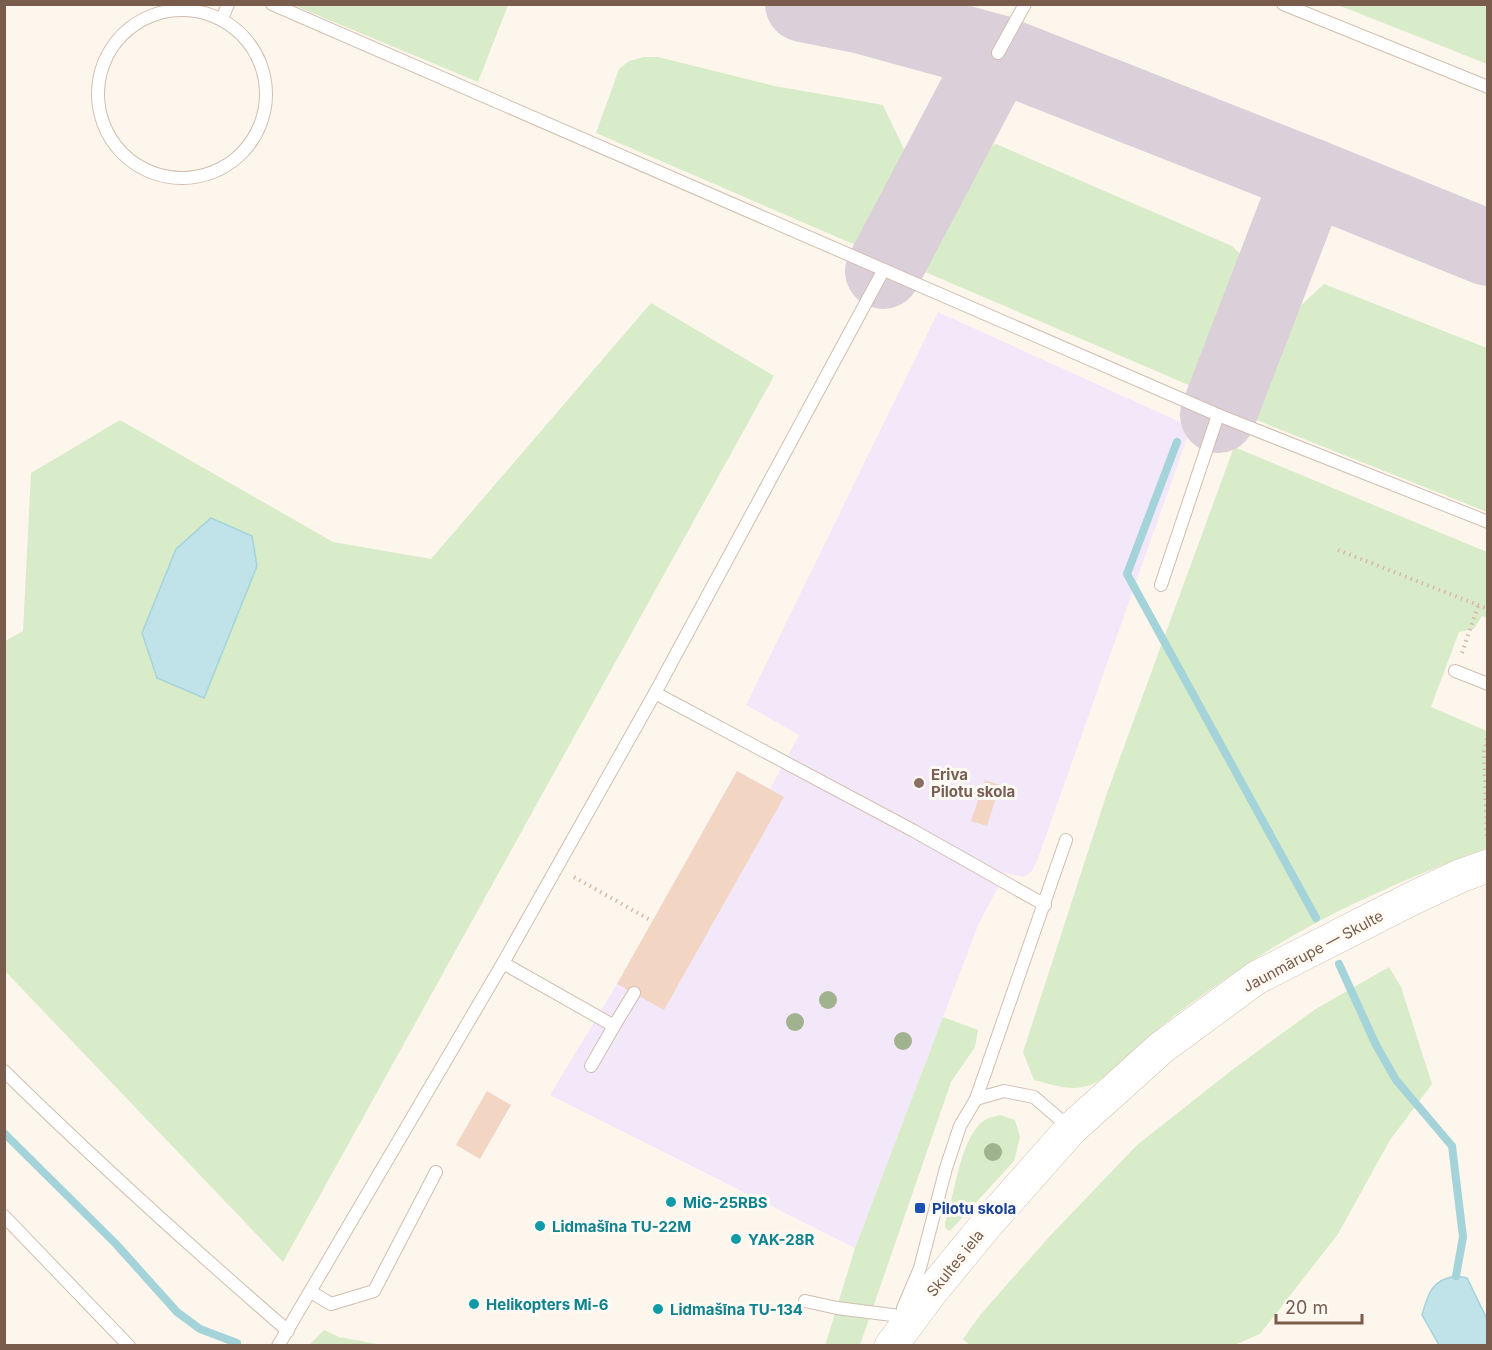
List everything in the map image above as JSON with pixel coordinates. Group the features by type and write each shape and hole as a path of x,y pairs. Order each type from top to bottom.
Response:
{"main road":[{"name":"Jaunmārupe — Skulte","path":"1071,1129 1161,1048 1256,978 1460,876 1487,852"},
{"name":"Skultes iela","path":"894,1335 1071,1129"}],"lane":[{"path":"222,19 228,4"},
{"path":"272,4 1218,415 1488,522"},
{"path":"998,53 1025,4"},
{"path":"1283,4 1488,87"},
{"path":"170,9 196,10 222,19 244,36 260,60 266,88 263,117 251,142 231,163 205,175 177,178 149,172 125,157 108,135 98,108 98,81 106,55 122,33 144,18 170,9"},
{"path":"278,1346 503,963 655,693 883,271"},
{"path":"1161,585 1218,415"},
{"path":"1455,671 1488,684"},
{"path":"655,693 914,831 1045,905"},
{"path":"805,1301 837,1308 894,1335 920,1268 946,1168 960,1126 976,1099 1066,840"},
{"path":"503,963 614,1026"},
{"path":"591,1066 634,993"},
{"path":"4,1071 202,1257 288,1331"},
{"path":"976,1099 1004,1091 1034,1096 1071,1129"},
{"path":"311,1292 331,1304 374,1291 436,1172"},
{"path":"4,1216 129,1346"}],"path":[{"path":"1338,550 1488,609"},
{"path":"1455,671 1478,606"},
{"path":"1487,852 1484,752 1488,735"},
{"path":"557,867 652,921"}],"shaded area":[{"name":"Eriva Pilotu skola","path":"938,312 1191,427 1037,861 1032,871 1024,877 1006,873 979,923 855,1248 550,1095 617,984 737,771 770,789 799,735 746,705"}],"green space":[{"path":"508,4 478,82 293,5"},
{"path":"1338,5 1487,5 1487,64"},
{"path":"644,57 658,57 775,86 883,105 911,164 867,250 596,133 619,69 629,61"},
{"path":"996,144 1232,246 1244,258 1242,293 1205,392 904,263 959,164"},
{"path":"1324,284 1487,348 1487,512 1249,417 1281,337 1298,308"},
{"path":"651,303 774,376 283,1262 5,971 5,641 23,631 31,473 120,420 333,542 431,559"},
{"path":"1234,447 1487,552 1487,618 1482,616 1474,629 1459,632 1431,707 1487,731 1487,848 1363,899 1273,947 1183,1009 1112,1070 1091,1085 1069,1088 1034,1080 1023,1052 1107,793"},
{"path":"1389,967 1401,987 1432,1084 1390,1140 1338,1234 1260,1334 1232,1346 971,1346 963,1339 981,1314 1049,1237 1137,1145 1232,1070 1314,1010"},
{"path":"943,1017 978,1030 975,1047 951,1082 860,1345 825,1346 855,1248"},
{"path":"1000,1115 1015,1120 1020,1137 1014,1161 950,1231 945,1228 945,1223 968,1142 982,1122"},
{"path":"324,1330 339,1337 382,1345 309,1345"}],"water":[{"path":"211,518 252,536 257,566 204,698 157,678 142,633 176,549"},
{"path":"1456,1276 1467,1278 1487,1319 1487,1343 1484,1345 1439,1345 1422,1315 1432,1289 1441,1281"}],"building":[{"path":"737,771 784,797 664,1010 617,984"},
{"path":"985,780 1000,785 987,826 971,821"},
{"path":"487,1091 511,1105 480,1159 456,1145"}],"waterway":[{"path":"1177,442 1127,574 1316,918"},
{"path":"1339,964 1376,1045 1396,1080 1452,1146 1463,1237 1456,1276"},
{"path":"4,1133 116,1244 177,1312 200,1329 237,1343"}],"taxiway":[{"path":"803,4 863,16 998,53 1488,248"},
{"path":"883,271 998,53"},
{"path":"1218,415 1310,176"}],"place":[{"name":"Eriva Pilotu skola","path":"919,783"},
{"name":"MiG-25RBS","path":"671,1202"},
{"name":"Pilotu skola","path":"920,1208"},
{"name":"Lidmašīna TU-22M","path":"540,1226"},
{"name":"YAK-28R","path":"736,1239"},
{"name":"Helikopters Mi-6","path":"474,1304"},
{"name":"Lidmašīna TU-134","path":"658,1309"}]}
